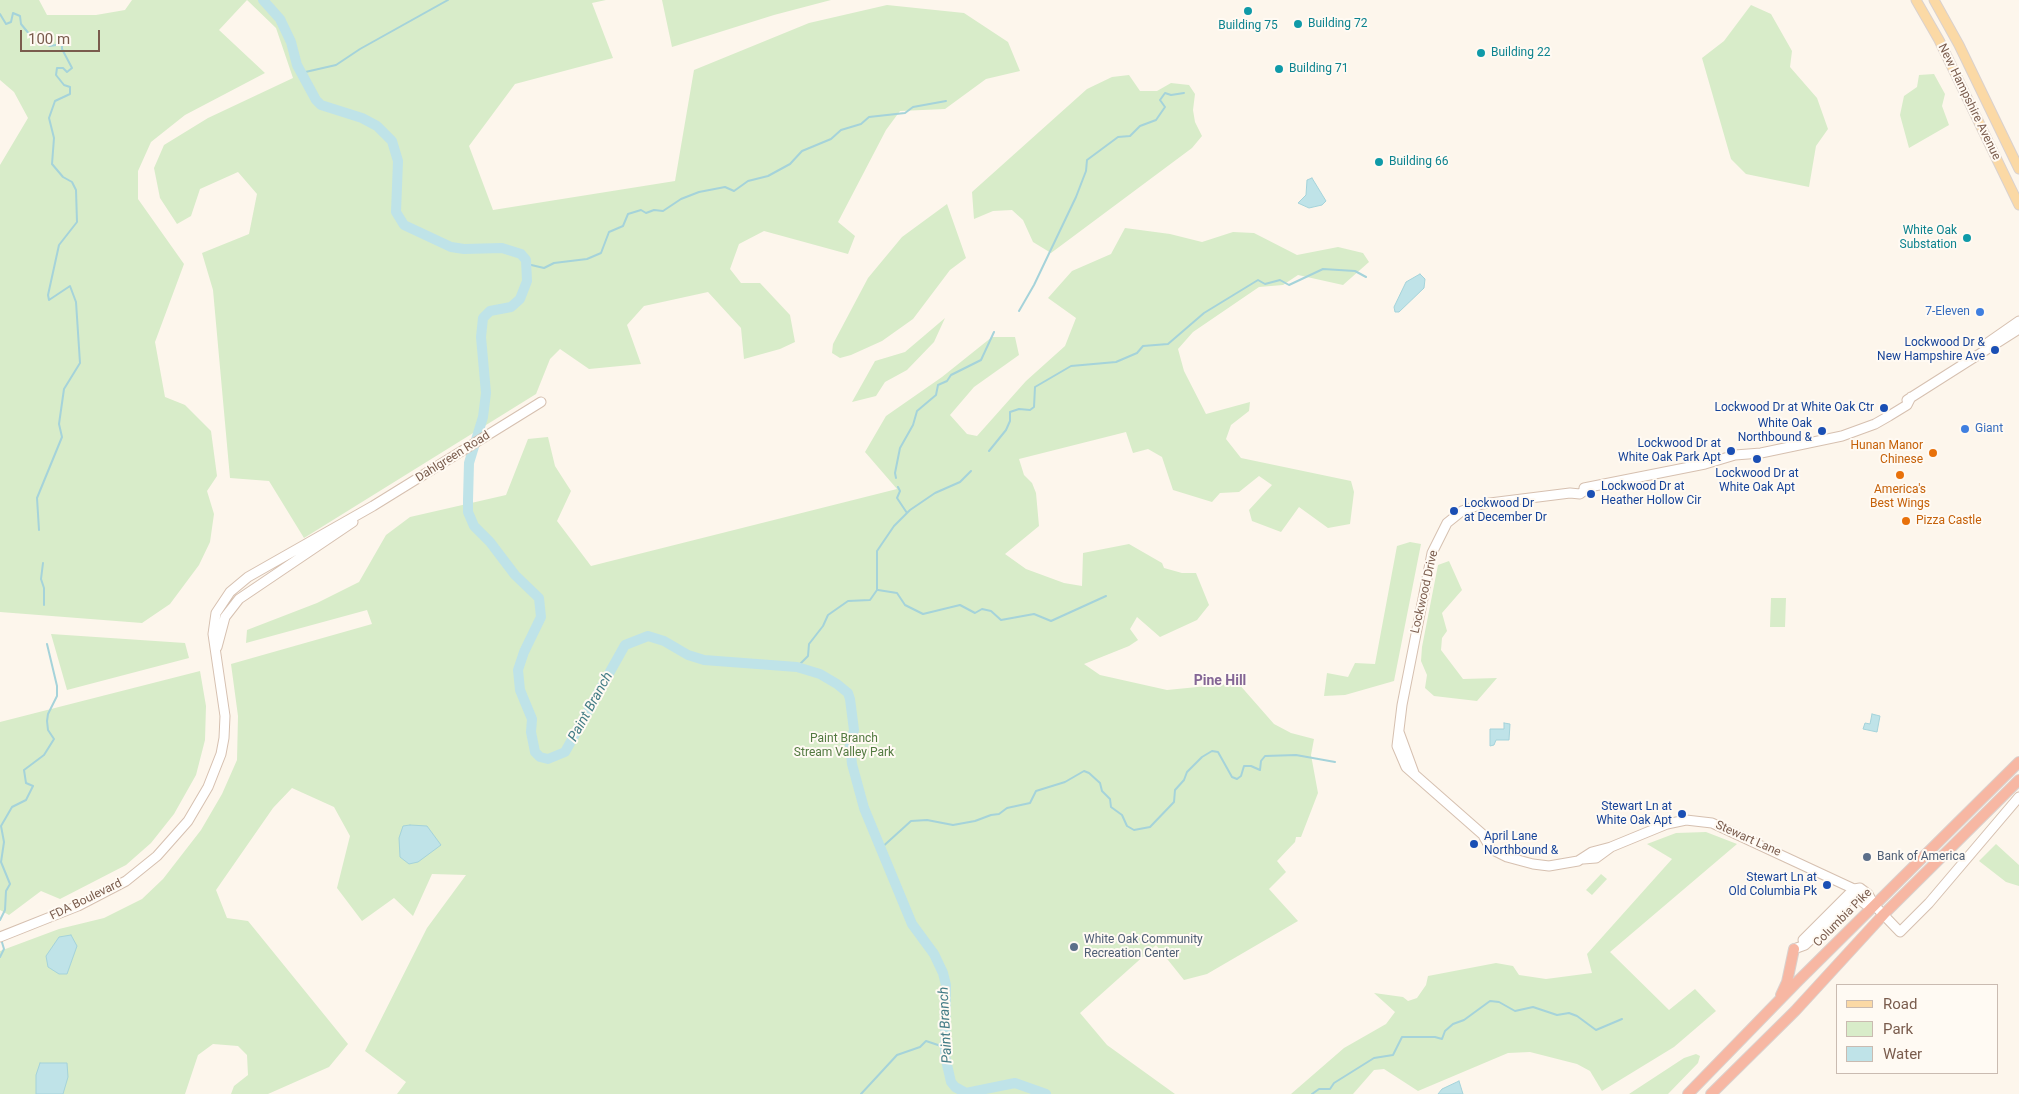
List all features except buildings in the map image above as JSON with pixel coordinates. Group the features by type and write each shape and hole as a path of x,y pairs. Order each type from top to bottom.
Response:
{"highway":[{"name":"Columbia Pike","path":"1688,1094 1798,981 2019,762"},
{"path":"1710,1094 1810,995 1884,914 2019,780"},
{"path":"1794,954 1798,981 1810,995"},
{"path":"1778,1003 1787,982 1794,954"}],"main road":[{"name":"New Hampshire Avenue","path":"1916,0 1939,40 2019,205"},
{"name":"New Hampshire Avenue","path":"1934,0 1959,45 2019,169"}],"street":[{"name":"Lockwood Drive","path":"1970,358 1991,340 2019,321"},
{"name":"Lockwood Drive","path":"1399,732 1402,705 1432,553 1447,522 1462,511 1482,504 1570,493 1580,494 1589,487 1723,460 1736,461 1746,454 1842,436 1867,426 1970,358 2019,329"},
{"name":"Dahlgreen Road","path":"291,551 422,477 541,402"},
{"name":"Dahlgreen Road","path":"298,559 373,506"},
{"name":"FDA Boulevard","path":"0,936 78,906 126,881 157,856 188,821 208,787 221,754 226,727 213,624 224,598 248,577 291,551"},
{"name":"FDA Boulevard","path":"216,657 222,626 232,606 246,593 298,559"},
{"name":"Stewart Lane","path":"1399,732 1397,746 1402,762 1484,837 1491,849 1501,853 1533,864 1549,866 1580,859 1596,858 1611,847 1667,824 1701,820 1751,839 1872,898 1874,905 1900,932 1929,903 2019,797"},
{"path":"1794,954 1805,945 1856,891"}],"green space":[{"path":"0,0 39,0 47,15 96,15 125,10 132,0 247,0 219,30 265,73 185,115 151,142 138,171 138,199 184,264 155,342 165,397 185,405 211,431 217,476 207,491 214,514 210,542 199,565 170,604 142,623 0,612 0,165 28,118 14,92 0,80"},
{"path":"247,0 606,0 592,3 613,58 515,84 469,146 493,210 675,181 694,70 809,23 887,5 964,13 1008,42 1020,71 986,79 945,109 900,111 886,130 838,222 855,236 848,254 764,231 739,244 730,269 741,283 760,283 790,315 795,342 780,349 744,359 741,328 708,292 644,306 627,325 641,364 589,369 560,349 550,359 536,394 304,538 269,481 230,478 213,290 202,253 249,234 257,194 238,172 200,189 191,216 177,224 160,198 154,168 164,145 208,118 293,78 276,28"},
{"path":"662,0 831,0 774,15 672,47"},
{"path":"1751,5 1771,14 1792,51 1790,67 1817,98 1828,129 1816,146 1809,187 1746,174 1731,159 1702,58 1724,41"},
{"path":"1934,74 1945,94 1942,106 1949,125 1909,148 1900,115 1904,96 1917,87 1919,75"},
{"path":"1129,75 1140,91 1157,91 1171,83 1189,85 1195,94 1193,110 1195,122 1202,136 1192,148 1051,253 1033,242 1023,220 1012,210 993,211 974,219 972,192 1087,89 1112,77"},
{"path":"947,204 966,258 950,270 913,319 882,341 840,358 832,353 833,344 868,278 902,237"},
{"name":"Paint Branch Stream Valley Park","path":"1125,228 1170,234 1202,242 1233,232 1254,233 1297,255 1338,247 1363,253 1369,262 1343,285 1298,275 1283,285 1259,287 1193,332 1178,349 1184,371 1206,414 1250,402 1249,411 1231,425 1226,439 1241,458 1351,481 1354,492 1350,524 1328,528 1299,507 1281,532 1252,521 1249,510 1272,485 1259,476 1239,492 1220,493 1212,502 1173,490 1162,457 1148,449 1133,453 1126,432 1019,459 1024,475 1032,483 1036,493 1039,526 1005,554 1026,569 1064,583 1082,586 1083,553 1129,544 1162,563 1164,568 1182,573 1196,573 1209,605 1197,620 1160,637 1137,617 1130,629 1138,640 1129,646 1084,664 1100,675 1167,690 1238,683 1274,724 1291,733 1314,739 1311,755 1318,793 1301,837 1296,837 1295,842 1277,861 1286,872 1269,889 1298,921 1207,974 1184,980 1156,945 1080,1013 1107,1045 1175,1094 397,1094 406,1082 365,1051 427,928 466,875 432,874 413,916 394,898 362,921 337,888 350,836 334,807 292,788 273,808 216,890 227,918 248,921 348,1044 329,1067 268,1094 231,1094 234,1086 248,1075 247,1055 238,1046 213,1044 198,1055 185,1094 0,1094 0,951 59,929 104,918 142,899 163,879 201,830 222,794 237,760 238,716 231,664 372,624 367,610 246,643 247,630 317,603 359,582 386,535 410,517 506,495 528,439 548,437 555,466 571,491 557,521 591,566 897,489 865,452 886,416 942,377 992,337 1015,337 1019,355 974,387 950,415 967,434 977,436 1026,381 1065,346 1076,318 1048,298 1072,271 1111,254"},
{"path":"945,318 934,342 907,370 885,382 876,396 852,402 875,361 905,352"},
{"path":"1410,542 1421,544 1394,681 1345,695 1324,696 1327,673 1348,677 1355,663 1375,664 1397,546"},
{"path":"1449,561 1462,590 1442,613 1447,631 1442,638 1441,650 1463,679 1497,678 1477,701 1434,696 1425,688 1427,675 1421,661 1422,647 1438,565"},
{"path":"1771,598 1786,598 1785,627 1770,627"},
{"path":"51,634 185,643 189,658 67,690"},
{"path":"200,671 206,706 205,740 196,775 174,814 151,843 126,865 60,899 41,891 9,915 0,910 0,722"},
{"path":"1706,832 1737,844 1610,952 1669,1010 1695,989 1716,1011 1674,1047 1602,1091 1590,1071 1577,1064 1530,1052 1508,1053 1418,1091 1384,1069 1374,1070 1353,1094 1291,1094 1344,1048 1386,1024 1395,1012 1374,993 1403,997 1408,1001 1417,998 1426,985 1428,976 1496,963 1513,966 1519,975 1546,979 1592,973 1587,954 1672,859 1647,844 1676,833"},
{"path":"1996,844 2019,865 2019,886 2006,882 1979,861"},
{"path":"1601,874 1607,879 1592,895 1586,890"},
{"path":"1696,1054 1700,1056 1698,1063 1668,1094 1629,1094 1684,1058"}],"water":[{"path":"1312,178 1326,201 1322,205 1309,208 1298,203 1306,195 1307,180"},
{"path":"1420,274 1425,279 1424,288 1399,312 1395,312 1394,307 1406,282"},
{"path":"1872,714 1880,716 1877,732 1863,729 1865,723 1870,724"},
{"path":"1504,723 1510,724 1509,740 1496,740 1494,745 1490,746 1490,729 1504,729"},
{"path":"403,826 427,826 441,845 418,862 409,864 400,857 399,838"},
{"path":"71,935 77,946 67,974 59,974 48,967 46,956 59,937"},
{"path":"40,1063 67,1063 68,1077 63,1094 36,1094 36,1075"},
{"path":"1459,1081 1463,1094 1438,1094 1442,1089"}],"waterway":[{"name":"Paint Branch","path":"263,0 280,19 291,42 297,65 316,100 321,105 362,118 377,126 392,141 398,161 396,212 404,225 451,247 464,249 502,248 521,254 526,260 527,281 520,299 511,307 490,311 483,318 481,337 486,393 483,417 469,463 468,512 474,526 490,542 515,575 539,598 541,617 524,652 518,670 520,690 532,719 531,732 535,752 540,757 548,759 565,752 625,645 648,636 664,641 688,655 704,660 797,667 820,674 837,684 848,693 850,699 854,730 850,744 852,764 864,808 912,924 934,954 943,973 946,985 945,1056 951,1082 955,1087 966,1093 1015,1083 1046,1094"},
{"path":"301,73 336,65 360,49 448,0"},
{"path":"0,14 6,24 11,22 13,13 20,16 21,24 30,35 50,46 62,44 62,49 72,68 67,72 63,68 57,68 56,75 64,85 70,87 70,94 55,101 49,118 54,138 52,164 63,177 72,182 76,190 77,222 59,245 48,295 49,300 70,286 76,302 80,363 64,389 59,424 62,437 37,498 39,530"},
{"path":"1019,311 1034,285 1076,197 1086,171 1087,160 1118,137 1130,136 1140,126 1156,120 1165,107 1160,100 1165,93 1171,95 1184,93"},
{"path":"527,264 544,268 554,263 587,259 601,253 609,232 623,226 628,214 641,210 646,213 654,210 663,211 681,199 699,192 725,187 734,191 748,181 768,176 790,164 802,151 831,139 841,130 861,124 869,117 905,113 913,107 946,101"},
{"path":"989,451 1006,430 1010,421 1010,412 1019,409 1030,410 1034,407 1035,387 1071,366 1116,362 1137,353 1143,346 1168,344 1204,313 1258,280 1265,284 1280,280 1289,285 1323,269 1355,271 1366,277"},
{"path":"896,478 895,473 900,448 913,425 917,411 936,395 938,385 947,381 951,375 981,360 994,332"},
{"path":"797,667 808,656 809,644 823,626 828,615 848,601 870,600 877,590 877,551 894,526 910,510 935,493 960,482 971,471"},
{"path":"898,487 900,491 897,498 907,513"},
{"path":"43,563 41,579 44,588 44,605"},
{"path":"878,590 897,593 905,605 923,614 960,605 975,613 982,609 991,611 1001,620 1034,614 1051,621 1106,596"},
{"path":"0,920 5,910 6,891 10,884 1,862 4,842 1,826 12,807 26,800 33,786 26,783 24,770 44,755 54,739 48,730 47,721 48,714 57,696 57,686 47,644"},
{"path":"879,850 911,821 927,820 953,825 975,821 999,814 1007,808 1030,803 1036,791 1065,782 1084,771 1100,783 1102,791 1110,799 1111,807 1122,815 1127,826 1134,830 1150,827 1174,802 1175,790 1184,780 1187,772 1202,757 1212,751 1218,752 1232,777 1237,779 1241,776 1244,766 1251,766 1260,770 1261,761 1265,756 1296,755 1335,762"},
{"path":"0,957 4,949 1,939"},
{"path":"1312,1094 1319,1089 1330,1089 1334,1083 1374,1058 1393,1055 1402,1037 1435,1037 1442,1039 1445,1031 1453,1024 1464,1020 1490,1001 1499,1002 1515,1011 1533,1007 1557,1015 1569,1013 1577,1016 1596,1030 1622,1019"},
{"path":"861,1094 897,1055 920,1047 926,1041 944,1047"}],"place":[{"name":"Building 75","path":"1248,11"},
{"name":"Building 72","path":"1298,24"},
{"name":"Building 22","path":"1481,53"},
{"name":"Building 71","path":"1279,69"},
{"name":"Building 66","path":"1379,162"},
{"name":"White Oak Substation","path":"1967,238"},
{"name":"7-Eleven","path":"1980,312"},
{"name":"Lockwood Dr & New Hampshire Ave","path":"1995,350"},
{"name":"Lockwood Dr at White Oak Ctr","path":"1884,408"},
{"name":"Giant","path":"1965,429"},
{"name":"White Oak Northbound &","path":"1822,431"},
{"name":"Lockwood Dr at White Oak Park Apt","path":"1731,451"},
{"name":"Hunan Manor Chinese","path":"1933,453"},
{"name":"Lockwood Dr at White Oak Apt","path":"1757,459"},
{"name":"America's Best Wings","path":"1900,475"},
{"name":"Lockwood Dr at Heather Hollow Cir","path":"1591,494"},
{"name":"Lockwood Dr at December Dr","path":"1454,511"},
{"name":"Pizza Castle","path":"1906,521"},
{"name":"Stewart Ln at White Oak Apt","path":"1682,814"},
{"name":"April Lane Northbound &","path":"1474,844"},
{"name":"Bank of America","path":"1867,857"},
{"name":"Stewart Ln at Old Columbia Pk","path":"1827,885"},
{"name":"White Oak Community Recreation Center","path":"1074,947"}],"district":[{"name":"Pine Hill","path":"1220,681"}]}
